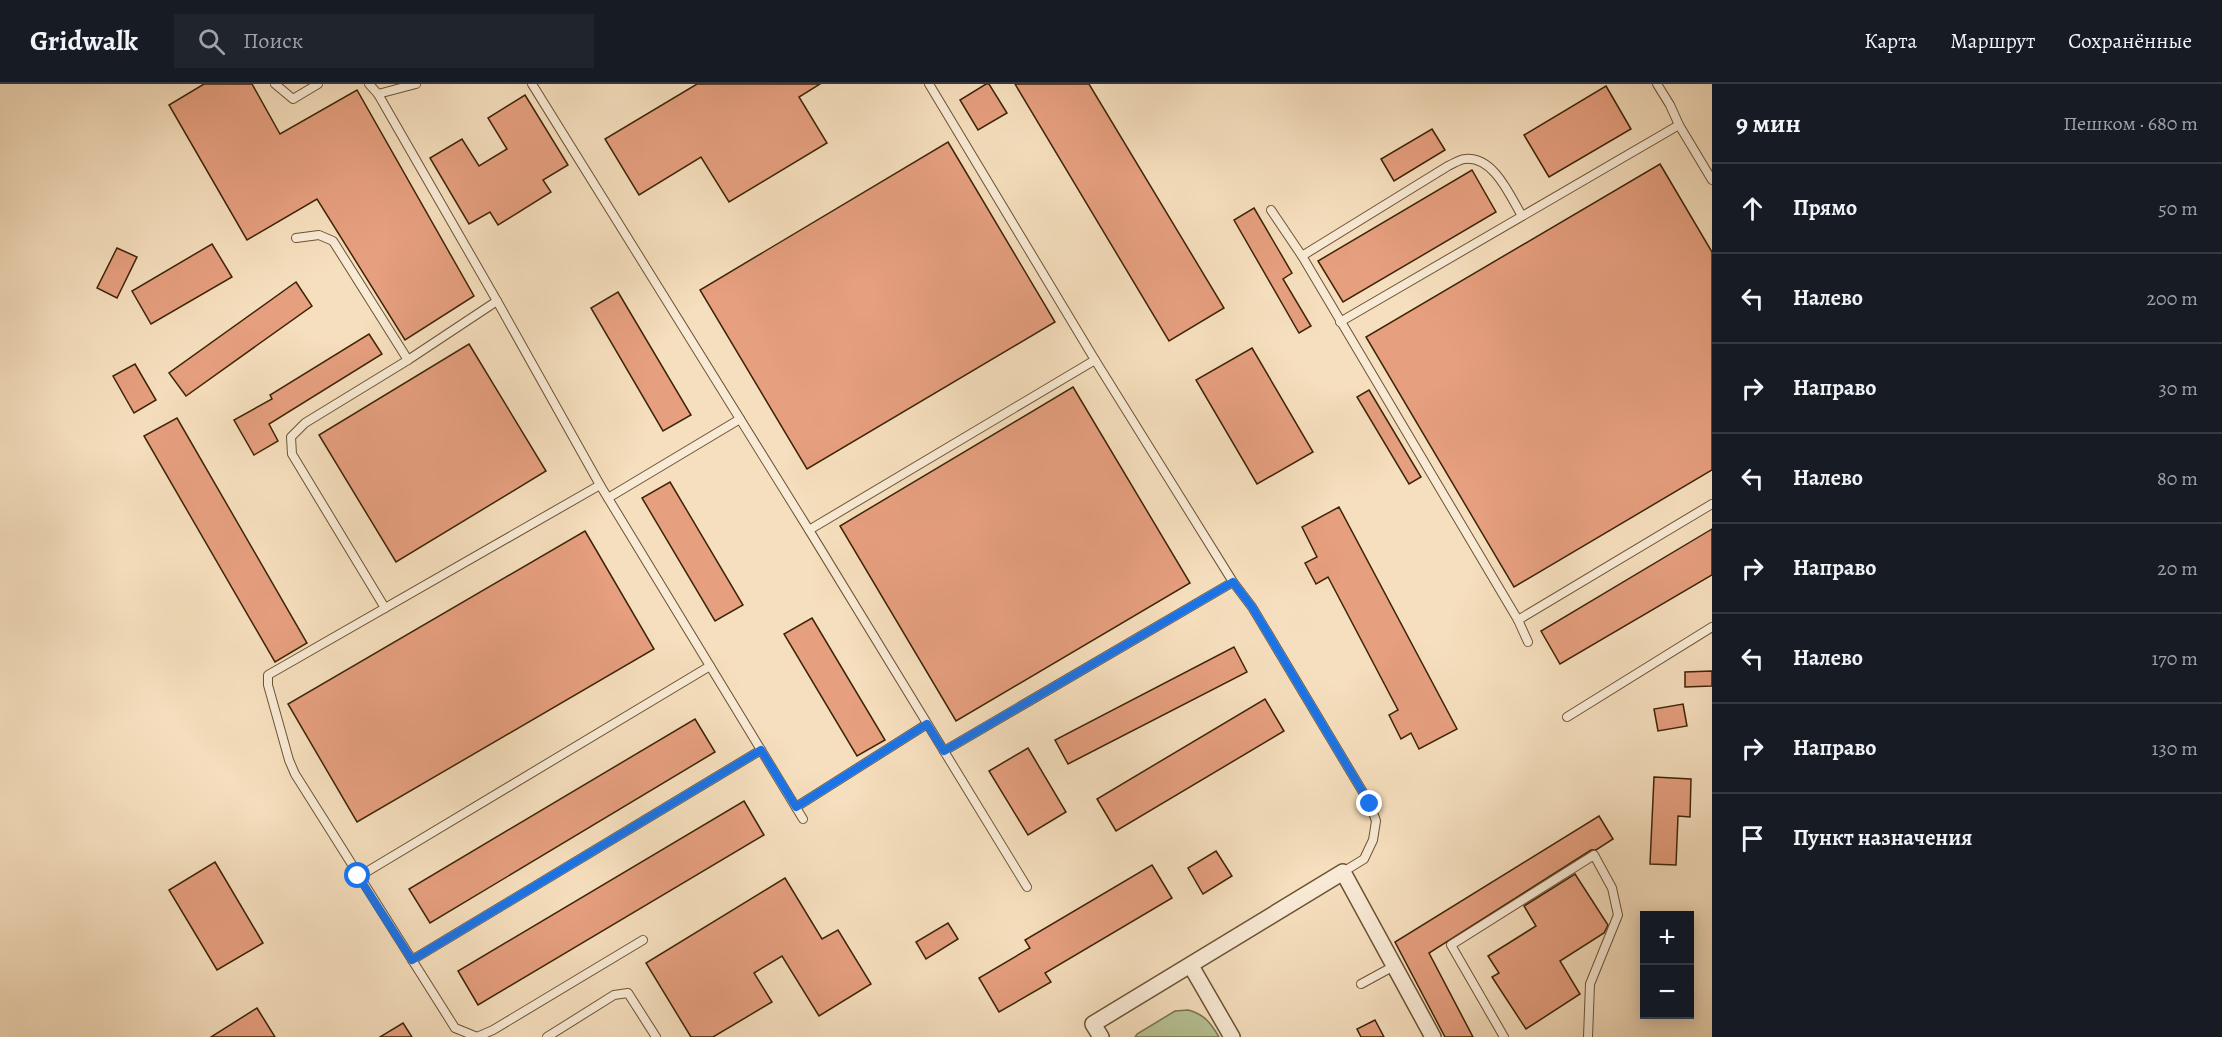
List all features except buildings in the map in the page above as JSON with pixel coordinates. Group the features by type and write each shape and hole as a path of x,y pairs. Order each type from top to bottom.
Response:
{"street":[{"path":"1101,1037 1093,1024 1343,872 1433,1037"},
{"path":"1191,966 1232,1037"}],"lane":[{"path":"275,84 293,99 318,84"},
{"path":"369,84 378,94 600,485 803,819"},
{"path":"378,94 416,84"},
{"path":"532,84 1027,887"},
{"path":"929,84 1095,360 1233,582 1252,607 1370,804 1376,821 1373,840 1364,859 1343,872"},
{"path":"1657,84 1670,105 1678,125 1712,180"},
{"path":"1340,322 1678,125"},
{"path":"1302,256 1448,166 1464,159 1478,160 1491,168 1522,216"},
{"path":"1271,210 1302,256 1518,620 1528,642"},
{"path":"296,238 319,235 333,240 408,360"},
{"path":"385,608 292,454 291,437 305,423 408,360 497,301"},
{"path":"808,530 1095,360"},
{"path":"608,498 740,419"},
{"path":"600,485 267,675 286,749 296,774 455,1028 477,1037 493,1030 643,940"},
{"path":"1518,620 1712,504"},
{"path":"944,751 1233,582"},
{"path":"1567,717 1712,627"},
{"path":"358,876 710,666"},
{"path":"796,807 927,724"},
{"path":"412,960 761,750"},
{"path":"1504,1037 1451,945 1594,855 1612,888 1618,915 1590,984 1588,1037"},
{"path":"1361,984 1394,966"},
{"path":"547,1037 614,995 628,993 656,1037"}],"green space":[{"path":"1188,1010 1206,1020 1219,1037 1135,1037 1175,1011"}],"route":[{"path":"358,876 412,960 761,750 796,807 927,724 944,751 1233,582 1252,607 1370,804"}]}
